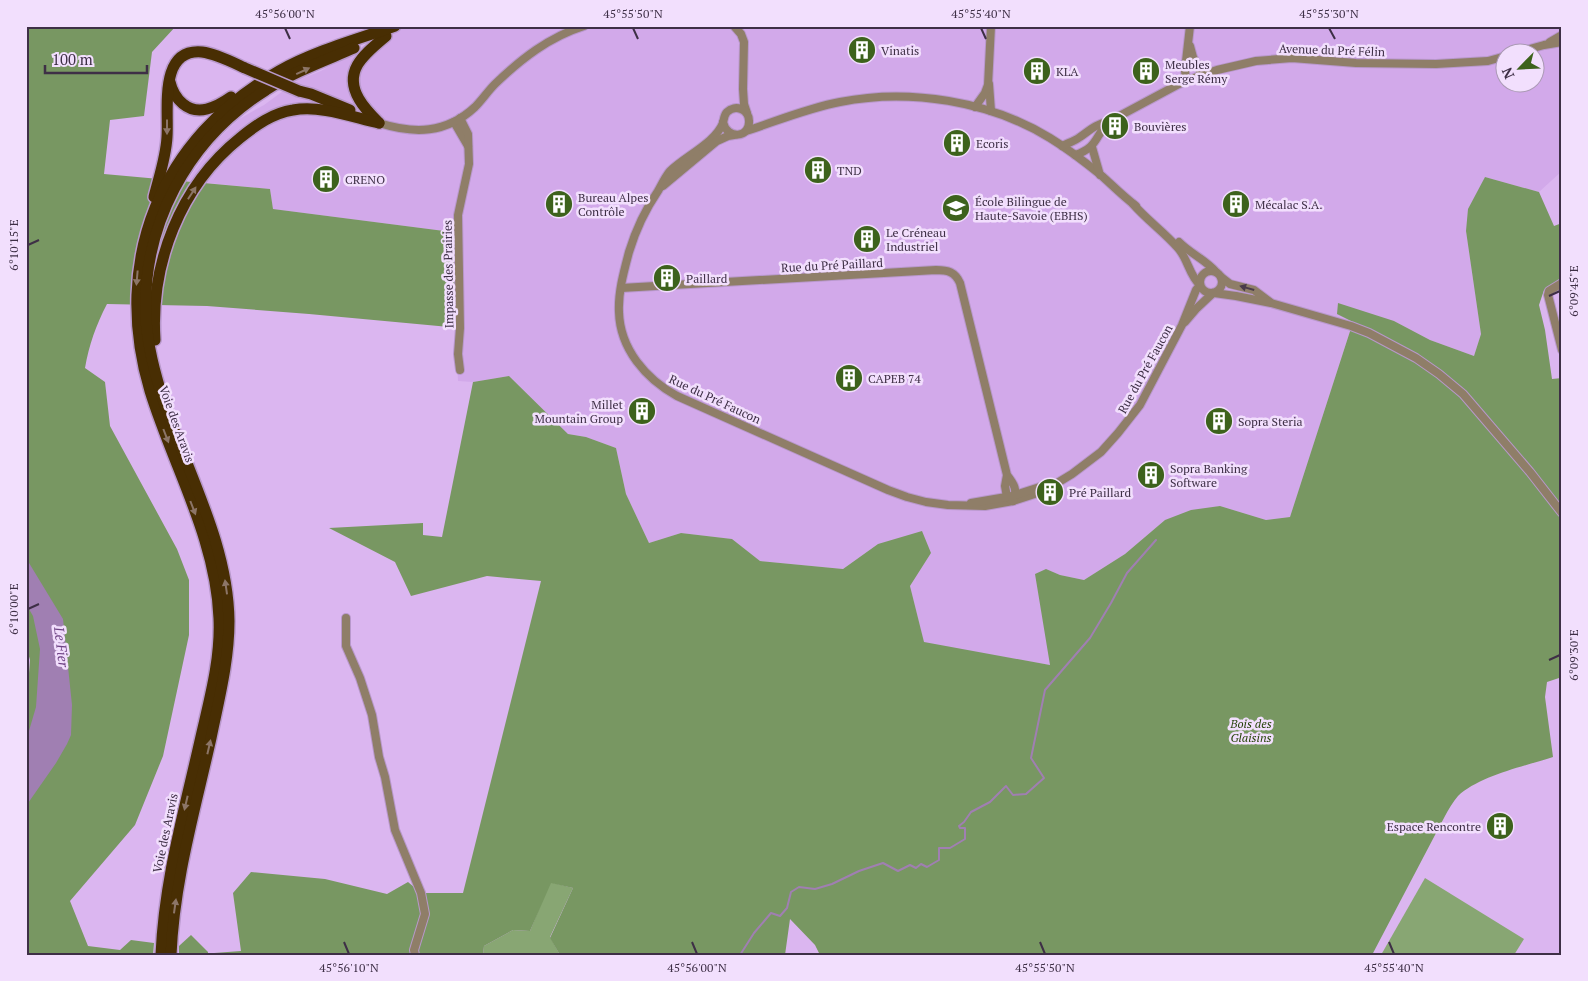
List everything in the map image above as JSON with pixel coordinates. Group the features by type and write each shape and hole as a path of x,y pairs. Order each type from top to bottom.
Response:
{"highway":[{"name":"Voie des Aravis","path":"161,955 164,909 172,862 215,674 219,618 217,592 206,542 161,423 141,356 137,329 136,288 138,268 147,230 160,194 184,155 202,132 239,97 300,60 395,26"},
{"name":"Voie des Aravis","path":"171,955 172,930 178,886 221,693 227,656 229,621 227,590 216,544 162,394 149,345 146,321 147,283 152,250 167,203 184,171 207,139 231,116 256,96 274,85 405,26"},
{"path":"379,123 358,98 354,89 354,77 356,66 360,59 386,36"},
{"path":"147,230 166,149 168,127 166,103 170,78 174,65 185,56 196,52 210,54 379,123"},
{"path":"170,78 173,91 180,102 190,109 201,110 217,105 268,78"},
{"path":"299,91 312,108"},
{"path":"162,394 155,333 157,292 165,250 182,210 194,189 211,166 247,132 264,121 285,112 312,108 379,123"}],"street":[{"path":"379,123 400,130 420,131 434,129 457,120 475,107 496,83 537,49 560,35 584,26"},
{"path":"734,26 741,34 744,42 743,89 749,127 746,131"},
{"path":"991,26 989,79 991,112"},
{"path":"1186,82 1185,70 1190,26"},
{"path":"1546,44 1562,35"},
{"path":"1189,39 1191,51 1202,75"},
{"path":"1546,45 1562,42"},
{"name":"Avenue du Pré Félin","path":"1092,147 1102,128 1110,121 1202,75 1248,63 1292,58 1356,63 1436,64 1488,61 1496,59"},
{"path":"975,107 985,93 989,79"},
{"path":"743,89 733,109 726,114 723,122 726,130 734,135 804,111 842,102 883,97 916,97 958,103 991,112 1026,126 1048,137 1075,155 1133,204 1148,214 1188,251 1207,262 1230,284 1254,290 1271,303"},
{"path":"733,109 740,109 767,124"},
{"name":"Impasse des Prairies","path":"457,120 468,134 469,148 468,172 458,215 460,328 458,354 460,370"},
{"name":"Avenue du Pré Félin","path":"1062,146 1080,138 1090,129 1101,123 1110,121"},
{"name":"Rue du Pré Faucon","path":"723,122 714,137 670,172 639,223 621,288 619,313 625,339 642,369 661,386 687,401 888,490 926,502 963,505 1012,497 1059,481 1072,474 1094,458 1111,442 1140,405 1182,325 1196,290 1200,285"},
{"name":"Rue du Pré Faucon","path":"658,190 717,141 734,135"},
{"path":"1075,155 1080,138"},
{"path":"1075,155 1085,152 1092,147 1100,175"},
{"path":"1133,204 1145,218 1178,247 1186,258 1194,278 1203,290 1271,303 1351,326 1369,333 1416,358 1440,374 1463,394 1530,472 1562,513"},
{"name":"Rue du Pré Paillard","path":"621,288 936,270 951,272 958,279 961,289 1007,475 1005,486 1012,497"},
{"path":"1200,285 1200,278 1205,272 1211,271 1219,274 1223,282 1221,288 1213,293"},
{"path":"1562,283 1549,291 1548,295 1562,350"},
{"name":"Rue du Pré Faucon","path":"1182,325 1213,293"},
{"path":"346,618 346,646 360,678 372,715 395,830 421,893 426,914 414,950 415,955"}],"shaded area":[{"path":"406,26 1562,26 1562,171 1539,192 1485,177 1466,231 1481,334 1474,356 1430,340 1394,321 1353,322 1290,517 1266,520 1220,506 1165,520 1125,554 1084,580 1047,570 1050,665 924,643 910,586 931,553 878,544 843,569 760,561 731,539 681,533 649,543 626,494 616,448 586,437 568,434 509,376 473,382 458,381 452,232 273,209 270,189 187,181 216,141 239,119 264,105 298,80 321,71 372,41"}],"green space":[{"path":"26,26 176,26 152,52 144,116 110,120 104,174 270,189 273,209 452,232 460,328 207,306 107,304 96,327 85,368 105,382 110,426 177,549 189,580 189,635 163,756 135,825 70,901 88,946 120,950 131,940 154,943 153,955 26,955 26,712 30,660 26,646"},
{"name":"Bois des Glaisins","path":"1485,177 1539,192 1554,226 1562,223 1562,280 1544,290 1539,305 1545,330 1552,379 1562,378 1562,677 1547,682 1545,697 1553,757 1490,777 1458,796 1446,814 1372,955 820,955 815,945 790,919 785,955 560,955 550,938 573,888 551,883 530,931 513,930 484,946 483,955 214,955 214,953 241,951 233,893 251,872 325,879 387,894 408,882 421,893 463,893 541,581 487,576 411,596 395,562 329,528 423,523 423,535 442,537 473,382 509,376 568,434 586,437 616,448 626,494 649,543 681,533 732,539 760,561 843,569 878,544 922,531 931,553 910,586 924,642 1050,665 1035,574 1046,569 1060,575 1084,580 1125,554 1165,520 1191,510 1220,506 1266,520 1290,517 1353,322 1337,314 1338,303 1394,321 1430,340 1474,356 1481,334 1466,231 1468,209"},
{"path":"1425,878 1524,939 1514,955 1381,955"},
{"path":"550,882 573,888 550,937 560,955 483,955 484,946 513,930 530,931"},
{"path":"191,935 208,952 208,955 179,955 179,946"}],"water":[{"name":"Le Fier","path":"26,558 63,619 72,705 71,735 67,744 26,806 26,741 36,707 40,649 33,616 26,604"}],"waterway":[{"path":"740,955 754,933 771,913 780,916 787,908 791,892 799,887 815,889 883,863 898,871 910,865 916,868 921,864 927,867 939,860 939,848 950,848 965,839 965,828 960,828 959,826 971,812 990,802 1006,786 1013,795 1026,794 1044,778 1031,758 1045,690 1090,638 1127,573 1156,540"}],"place":[{"name":"Vinatis","path":"862,50"},
{"name":"KLA","path":"1037,71"},
{"name":"Meubles Serge Rémy","path":"1146,71"},
{"name":"Bouvières","path":"1115,126"},
{"name":"Ecoris","path":"957,143"},
{"name":"TND","path":"818,170"},
{"name":"CRENO","path":"326,179"},
{"name":"Bureau Alpes Contrôle","path":"559,204"},
{"name":"Mécalac S.A.","path":"1236,204"},
{"name":"École Bilingue de Haute-Savoie (EBHS)","path":"956,208"},
{"name":"Le Créneau Industriel","path":"867,239"},
{"name":"Paillard","path":"667,278"},
{"name":"CAPEB 74","path":"849,378"},
{"name":"Millet Mountain Group","path":"642,411"},
{"name":"Sopra Steria","path":"1219,421"},
{"name":"Sopra Banking Software","path":"1151,475"},
{"name":"Pré Paillard","path":"1050,492"},
{"name":"Espace Rencontre","path":"1500,826"}]}
